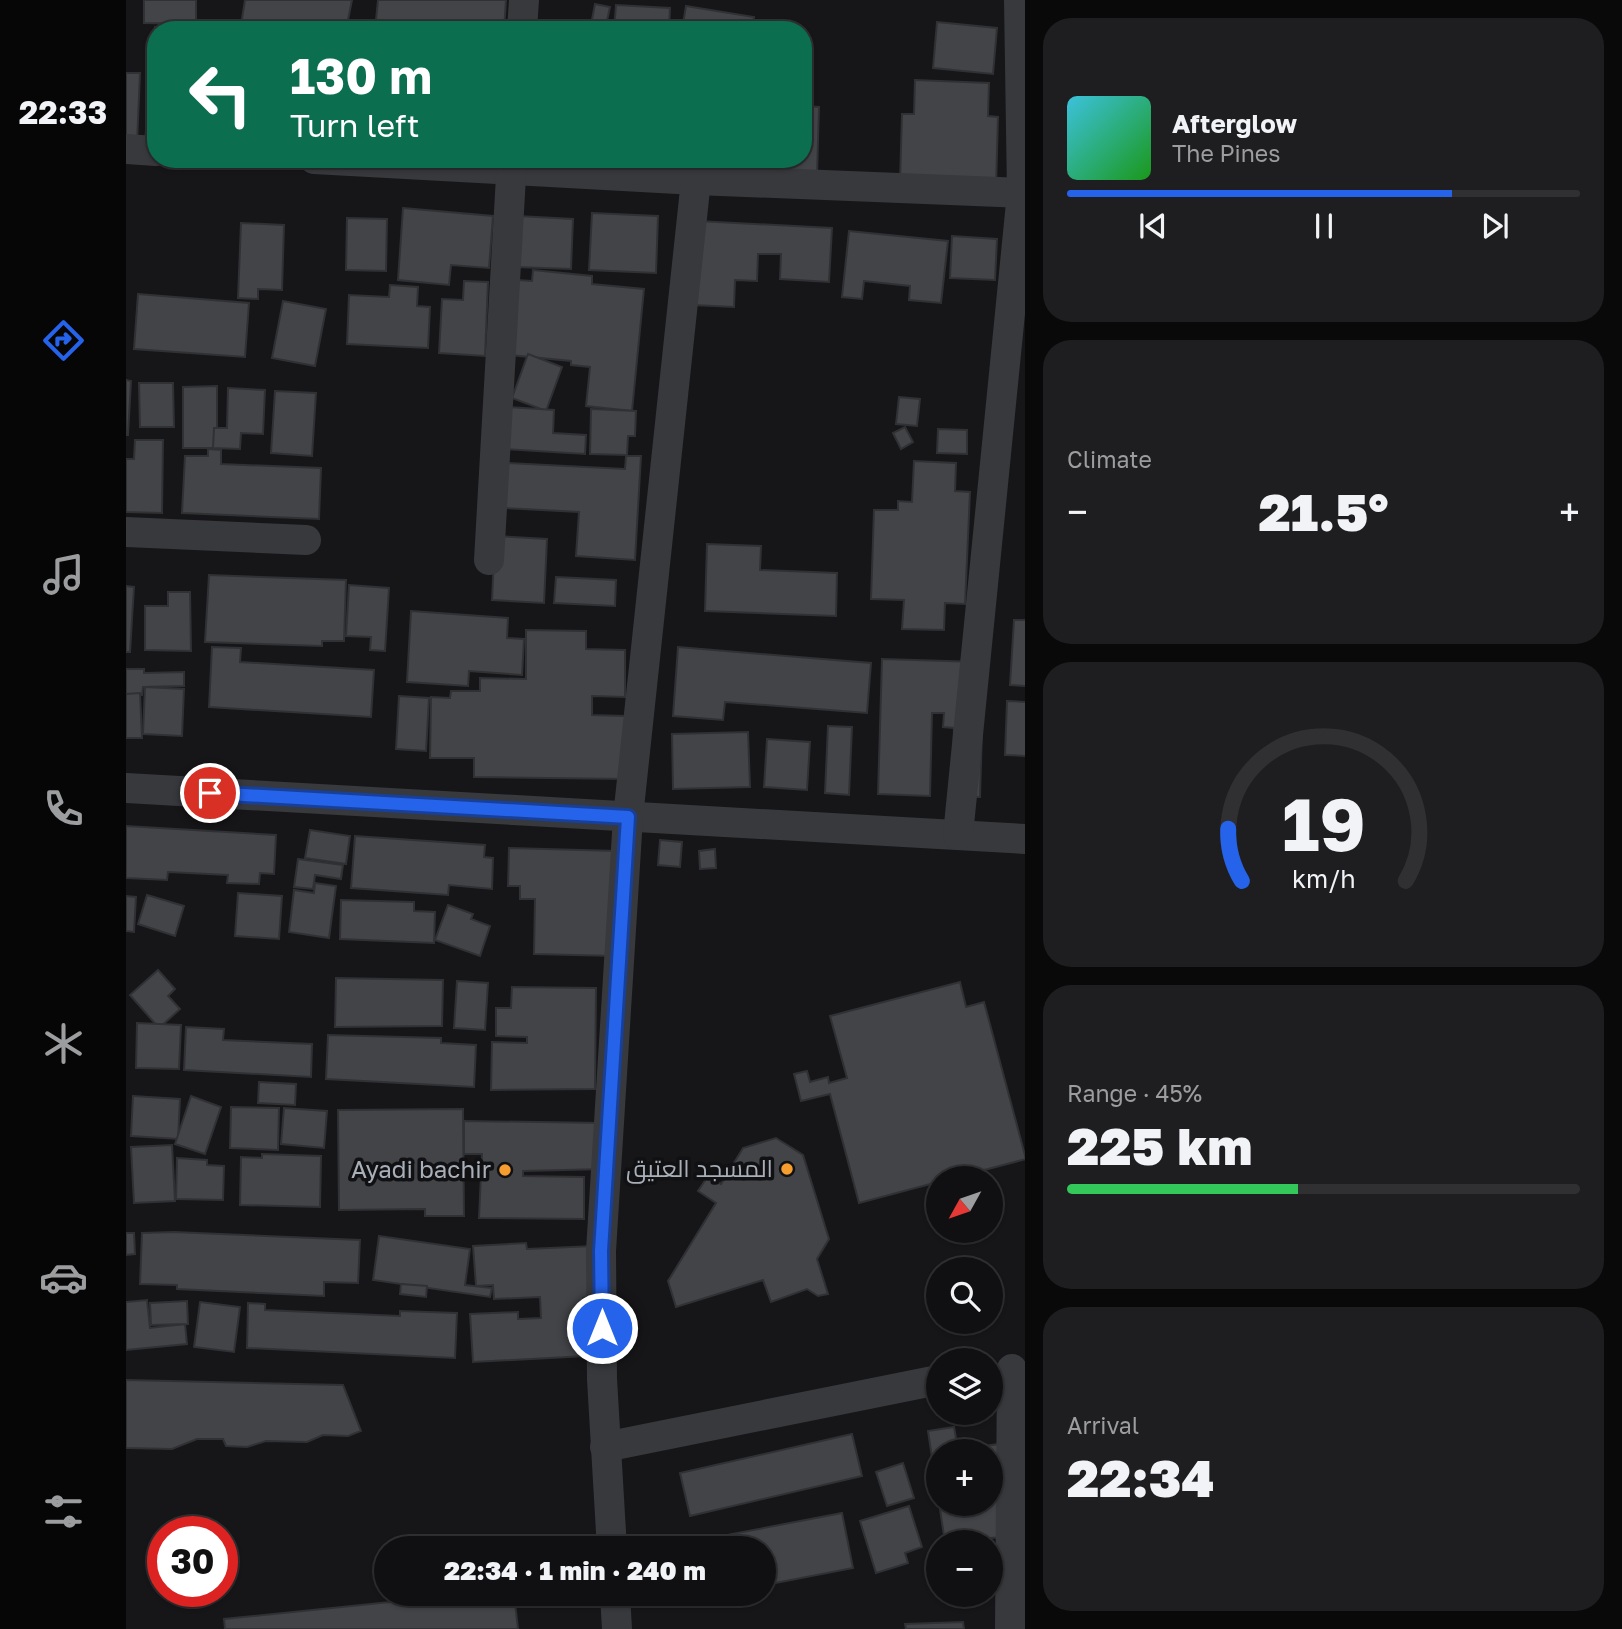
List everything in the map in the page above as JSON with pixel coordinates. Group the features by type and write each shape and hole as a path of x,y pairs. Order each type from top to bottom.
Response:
{"street":[{"path":"523,21 524,0"},
{"path":"957,835 1023,193 1019,0"},
{"path":"126,149 147,150"},
{"path":"489,560 512,168"},
{"path":"549,168 696,180 1023,193"},
{"path":"610,1536 601,1251 628,817 696,180"},
{"path":"126,532 306,540"},
{"path":"126,788 1025,839"},
{"path":"1009,1370 1010,1629"},
{"path":"606,1447 926,1382"},
{"path":"616,1606 617,1629"}],"building":[{"path":"144,0 196,0 196,21 144,23"},
{"path":"245,0 352,0 348,21 242,21"},
{"path":"378,0 506,0 505,21 376,21"},
{"path":"595,4 610,7 607,21 592,21"},
{"path":"616,5 670,8 669,21 615,21"},
{"path":"686,6 754,17 753,21 684,21"},
{"path":"937,22 997,28 993,74 933,68"},
{"path":"126,73 140,73 137,143 126,142"},
{"path":"915,80 989,83 988,116 998,117 996,186 900,182 902,114 914,114"},
{"path":"812,107 819,107 817,175 727,171 727,168 812,168"},
{"path":"403,208 493,216 489,268 451,265 449,285 398,280"},
{"path":"592,213 658,216 656,273 589,270"},
{"path":"518,216 573,219 571,269 516,267"},
{"path":"347,218 387,219 386,271 346,270"},
{"path":"697,221 832,228 829,282 780,279 781,254 758,254 757,281 735,280 734,307 693,305"},
{"path":"241,223 284,225 282,290 258,289 258,299 238,298"},
{"path":"849,231 948,241 941,303 909,300 910,286 864,281 862,299 842,297"},
{"path":"952,236 997,239 995,280 950,278"},
{"path":"533,270 592,276 592,284 644,289 632,411 586,406 590,367 571,365 571,361 510,355 518,280 532,281"},
{"path":"464,281 488,282 485,356 439,353 442,299 463,300"},
{"path":"390,285 418,287 417,306 430,307 428,348 347,344 349,295 389,297"},
{"path":"138,294 249,303 245,357 134,349"},
{"path":"283,301 326,309 315,366 272,358"},
{"path":"528,354 562,367 546,411 512,398"},
{"path":"126,380 131,381 128,435 126,435"},
{"path":"139,383 173,383 174,427 140,427"},
{"path":"217,386 217,448 183,448 183,387"},
{"path":"228,388 265,390 263,434 241,433 240,449 213,448 214,428 227,428"},
{"path":"275,391 316,393 312,456 271,453"},
{"path":"899,397 920,399 917,426 896,424"},
{"path":"508,407 554,410 553,433 586,435 585,454 505,449"},
{"path":"591,409 636,411 635,436 628,436 627,455 590,454"},
{"path":"905,427 913,442 901,449 893,433"},
{"path":"938,429 967,430 967,454 937,453"},
{"path":"135,440 163,440 162,513 126,512 126,459 134,459"},
{"path":"208,449 221,450 221,464 321,468 319,519 182,513 185,456 208,456"},
{"path":"626,456 641,456 635,560 576,556 579,512 505,508 508,463 625,469"},
{"path":"914,461 956,463 955,491 970,492 965,604 945,603 944,630 902,629 904,600 871,599 874,510 898,510 898,501 912,502"},
{"path":"495,536 547,539 544,603 492,600"},
{"path":"707,544 761,546 760,570 837,573 836,616 705,611"},
{"path":"209,575 346,580 344,641 322,641 322,646 205,642"},
{"path":"556,577 616,580 615,606 554,603"},
{"path":"349,585 389,588 385,651 370,650 371,637 346,636"},
{"path":"126,586 134,587 130,652 126,652"},
{"path":"168,592 190,592 191,651 145,650 145,606 168,606"},
{"path":"411,611 508,618 507,638 524,639 522,675 469,671 468,686 407,682"},
{"path":"1014,620 1025,620 1025,686 1010,685"},
{"path":"526,630 586,631 586,649 625,650 625,697 592,696 592,715 625,716 625,779 474,777 474,758 430,758 431,697 450,698 451,691 480,691 480,678 526,679"},
{"path":"212,647 241,648 240,662 374,670 371,717 209,707"},
{"path":"678,647 871,663 867,713 725,702 723,720 673,716"},
{"path":"882,659 978,662 982,729 980,797 952,797 954,728 943,727 944,713 932,713 930,796 878,794"},
{"path":"126,669 144,669 144,673 184,672 184,686 143,687 142,695 126,695"},
{"path":"145,687 184,689 182,736 143,734"},
{"path":"140,693 142,738 126,738 126,694"},
{"path":"399,696 429,698 426,751 396,749"},
{"path":"1007,701 1025,702 1025,756 1005,755"},
{"path":"828,726 852,727 849,795 825,793"},
{"path":"748,732 750,787 673,789 672,734"},
{"path":"767,739 810,742 807,790 764,787"},
{"path":"126,826 276,835 274,874 260,873 259,884 227,883 228,875 168,872 167,880 126,878"},
{"path":"310,830 350,836 346,864 305,858"},
{"path":"355,836 485,845 484,857 493,858 492,889 449,885 448,895 351,888"},
{"path":"660,840 682,842 680,867 658,865"},
{"path":"509,848 617,851 615,956 534,954 535,899 520,899 520,886 508,886"},
{"path":"715,849 716,868 700,869 699,851"},
{"path":"298,859 343,865 341,879 315,875 313,889 294,887"},
{"path":"315,883 336,886 329,938 289,932 294,890 314,893"},
{"path":"238,893 282,896 279,939 235,936"},
{"path":"147,895 184,906 175,936 138,924"},
{"path":"126,896 136,897 134,932 126,931"},
{"path":"341,900 414,902 414,911 435,912 434,943 340,939"},
{"path":"448,905 473,914 471,919 490,926 480,956 435,940"},
{"path":"158,970 175,989 168,996 180,1009 159,1028 130,995"},
{"path":"336,978 443,980 442,1026 335,1027"},
{"path":"457,981 488,983 485,1030 454,1028"},
{"path":"960,982 966,1007 984,1002 1025,1159 999,1166 926,1166 926,1185 859,1203 830,1094 801,1101 794,1074 807,1071 810,1082 828,1077 829,1083 847,1078 830,1016"},
{"path":"512,987 596,988 595,1089 491,1090 492,1042 527,1043 527,1037 496,1036 496,1008 511,1008"},
{"path":"137,1023 181,1025 179,1069 136,1068"},
{"path":"186,1027 224,1029 223,1040 312,1044 311,1077 184,1070"},
{"path":"328,1035 441,1038 441,1043 476,1045 474,1087 326,1079"},
{"path":"259,1082 296,1084 295,1105 258,1103"},
{"path":"133,1096 180,1099 178,1139 131,1136"},
{"path":"191,1096 221,1107 205,1154 175,1144"},
{"path":"231,1107 279,1108 278,1150 230,1148"},
{"path":"284,1108 327,1111 324,1148 281,1144"},
{"path":"463,1109 464,1216 425,1216 425,1209 339,1210 338,1110"},
{"name":"Ayadi bachir","path":"464,1121 605,1123 605,1169 523,1171 523,1176 584,1177 584,1219 479,1218 482,1154 464,1154"},
{"path":"776,1138 803,1155 829,1239 817,1259 828,1294 818,1296 807,1289 771,1302 763,1280 676,1307 668,1281 716,1203 698,1191 708,1176 721,1184 743,1148"},
{"path":"172,1145 175,1201 134,1203 131,1147"},
{"path":"262,1154 321,1156 320,1207 240,1205 241,1157 262,1158"},
{"path":"177,1158 207,1160 207,1165 224,1166 223,1200 176,1199"},
{"path":"126,1233 134,1233 135,1254 126,1255"},
{"path":"142,1233 360,1240 358,1283 324,1282 324,1296 177,1289 177,1285 140,1284"},
{"path":"379,1236 470,1249 465,1285 492,1288 490,1297 373,1280"},
{"path":"526,1243 527,1249 593,1246 595,1297 583,1298 586,1356 473,1362 470,1314 518,1312 518,1319 541,1318 540,1297 494,1299 493,1285 476,1286 473,1246"},
{"path":"401,1284 427,1286 426,1297 400,1294"},
{"path":"147,1300 150,1328 185,1324 187,1344 126,1350 126,1302"},
{"path":"187,1301 188,1324 151,1325 150,1303"},
{"path":"200,1302 240,1307 234,1352 194,1347"},
{"path":"248,1303 265,1304 265,1310 400,1316 400,1311 457,1313 455,1358 247,1348"},
{"path":"126,1380 343,1385 361,1431 348,1436 323,1435 307,1442 266,1441 247,1447 226,1446 223,1439 197,1439 172,1449 126,1448"},
{"path":"954,1427 956,1439 929,1439 928,1431"},
{"path":"852,1434 862,1476 690,1516 680,1473"},
{"path":"903,1463 914,1498 887,1506 876,1472"},
{"path":"1003,1470 1013,1536 1003,1537 1003,1530 943,1530 941,1516 1003,1516"},
{"path":"909,1506 922,1547 905,1553 908,1563 876,1573 860,1521"},
{"path":"842,1513 853,1568 776,1583 776,1536 722,1536"},
{"path":"374,1604 374,1606 515,1606 518,1629 225,1629 224,1619"},
{"path":"963,1622 964,1629 906,1629 905,1624"}],"place":[{"name":"المسجد العتيق","path":"787,1169"},
{"name":"Ayadi bachir","path":"505,1170"}],"route":[{"path":"210,793 628,817 601,1251 602,1328"}]}
